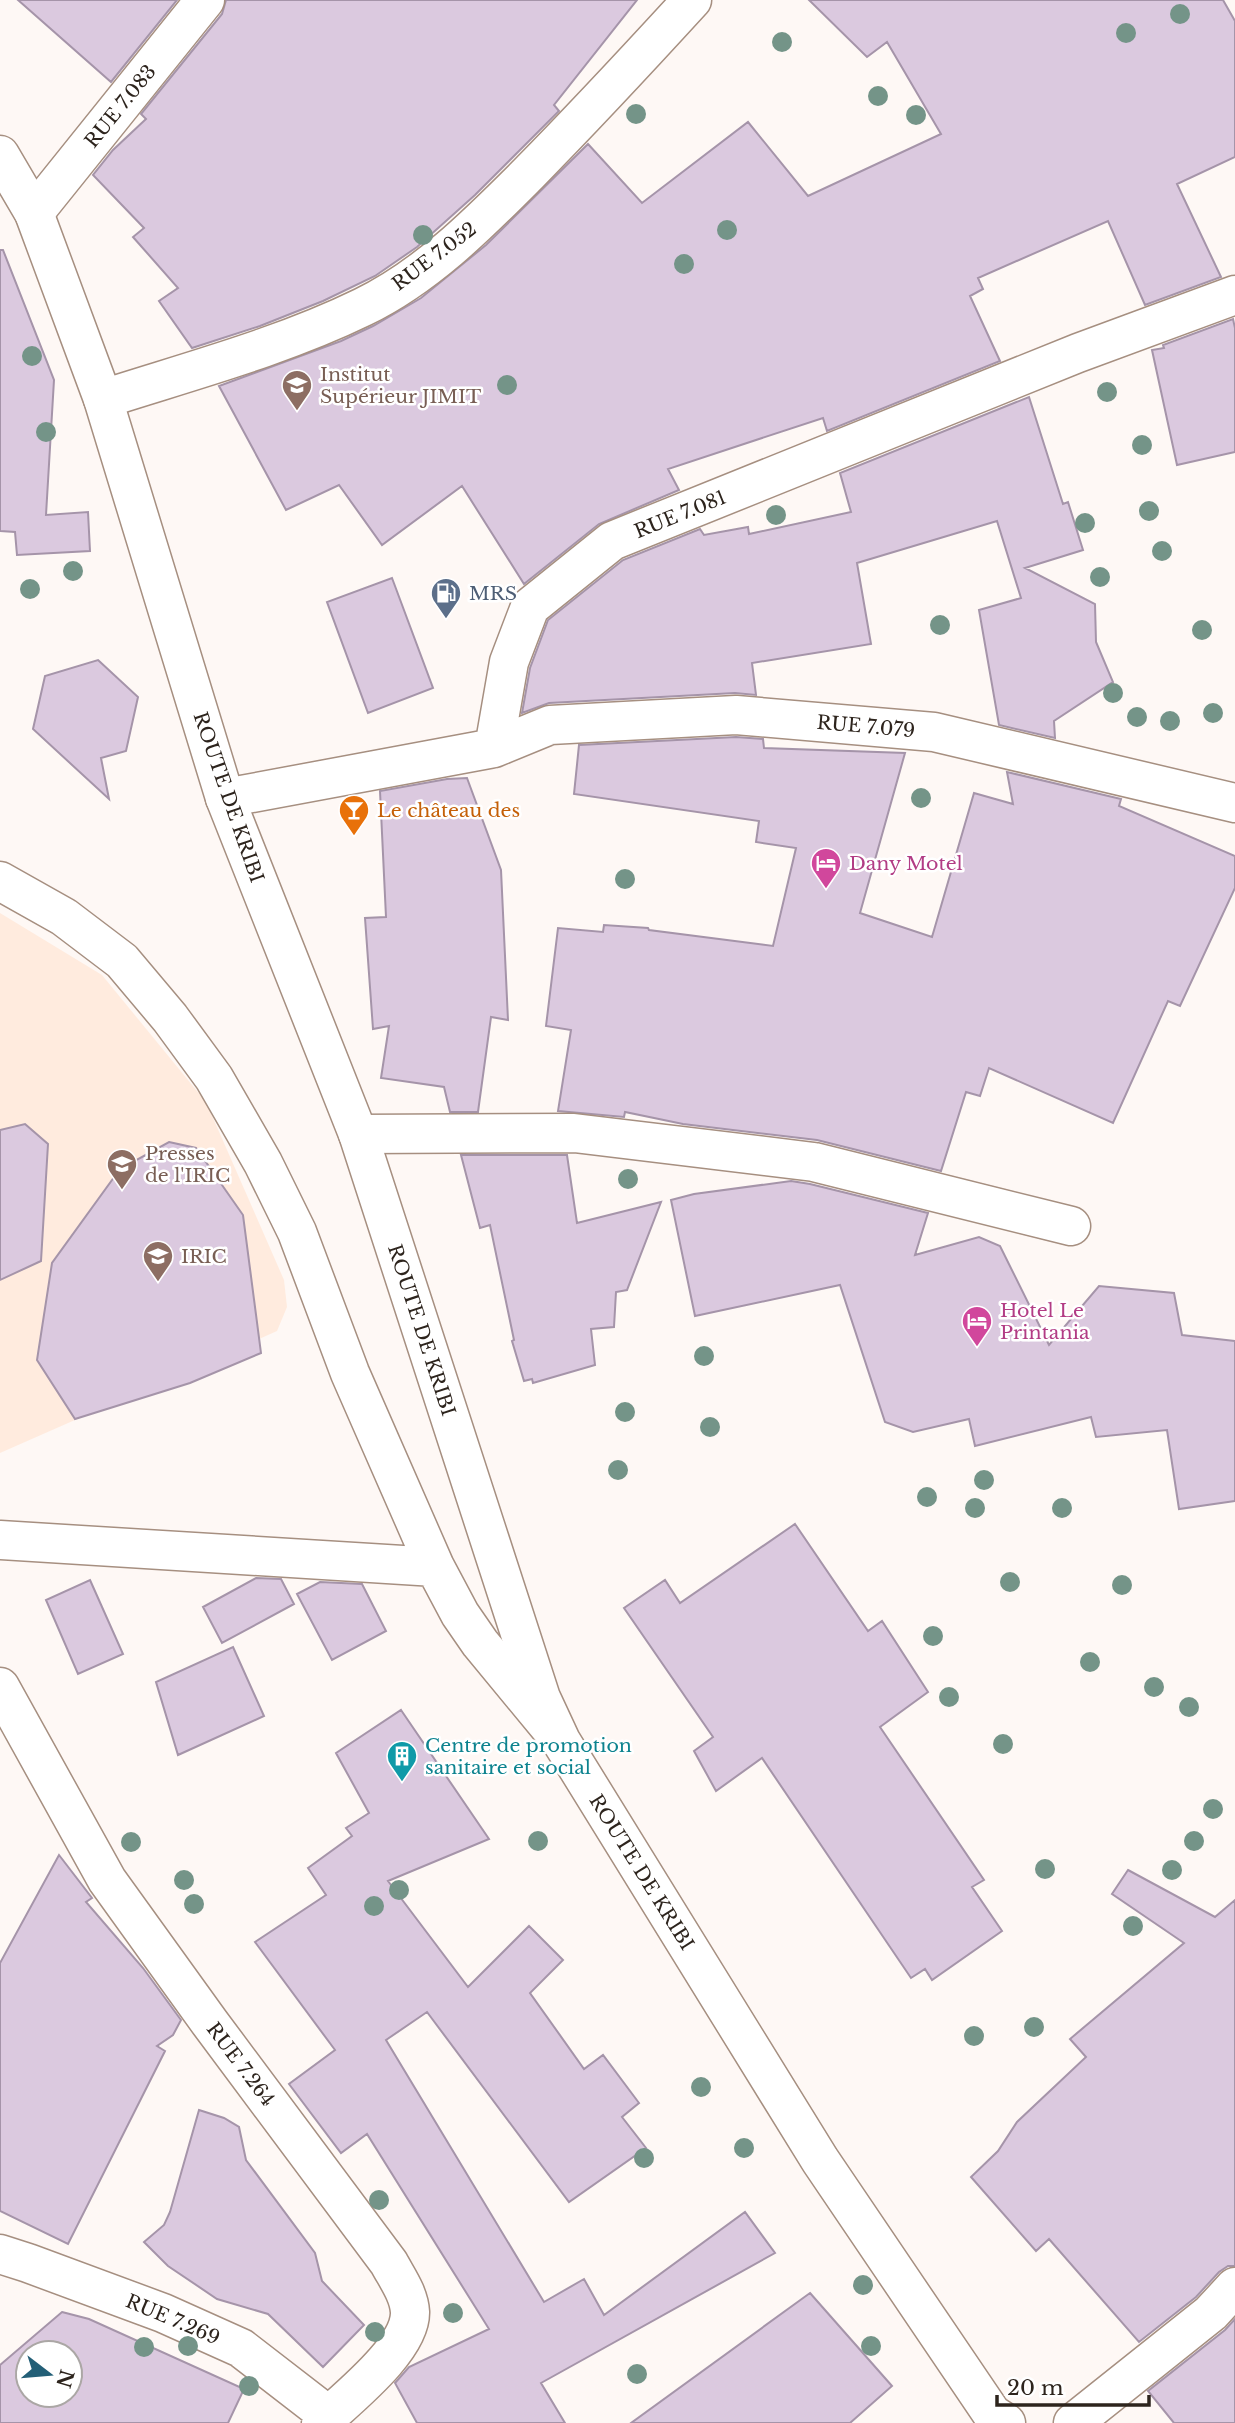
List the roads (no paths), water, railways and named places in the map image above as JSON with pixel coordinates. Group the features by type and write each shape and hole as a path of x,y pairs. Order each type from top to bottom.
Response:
{"street":[{"name":"RUE 7.083","path":"34,213 205,0"},
{"name":"RUE 7.052","path":"103,399 284,340 365,306 422,270 490,212 584,117 692,0"},
{"name":"ROUTE DE KRIBI","path":"0,155 34,213 103,399 225,799 358,1134 541,1698 561,1741 820,2160 998,2420"},
{"name":"RUE 7.081","path":"494,748 509,662 530,607 612,541 1078,353 1235,295"},
{"name":"RUE 7.079","path":"494,748 551,725 736,715 934,732 1235,803"},
{"path":"225,799 494,748"},
{"path":"0,881 64,917 122,961 170,1018 214,1078 263,1163 298,1232 350,1373 435,1567 460,1614 480,1643 561,1741"},
{"path":"358,1134 574,1133 814,1162 1071,1226"},
{"path":"0,1540 435,1567"},
{"name":"RUE 7.264","path":"0,1687 107,1880 389,2263 407,2295 410,2314 406,2329 394,2352 325,2419"},
{"name":"RUE 7.269","path":"0,2254 163,2313 241,2348 325,2419"},
{"path":"1073,2423 1211,2313 1235,2287"}],"place":[{"name":"Institut Supérieur JIMIT","path":"297,412"},
{"name":"MRS","path":"446,620"},
{"name":"Le château des","path":"354,837"},
{"name":"Dany Motel","path":"826,890"},
{"name":"Presses de l'IRIC","path":"122,1191"},
{"name":"IRIC","path":"158,1283"},
{"name":"Hotel Le Printania","path":"977,1348"},
{"name":"Centre de promotion sanitaire et social","path":"402,1783"}]}
